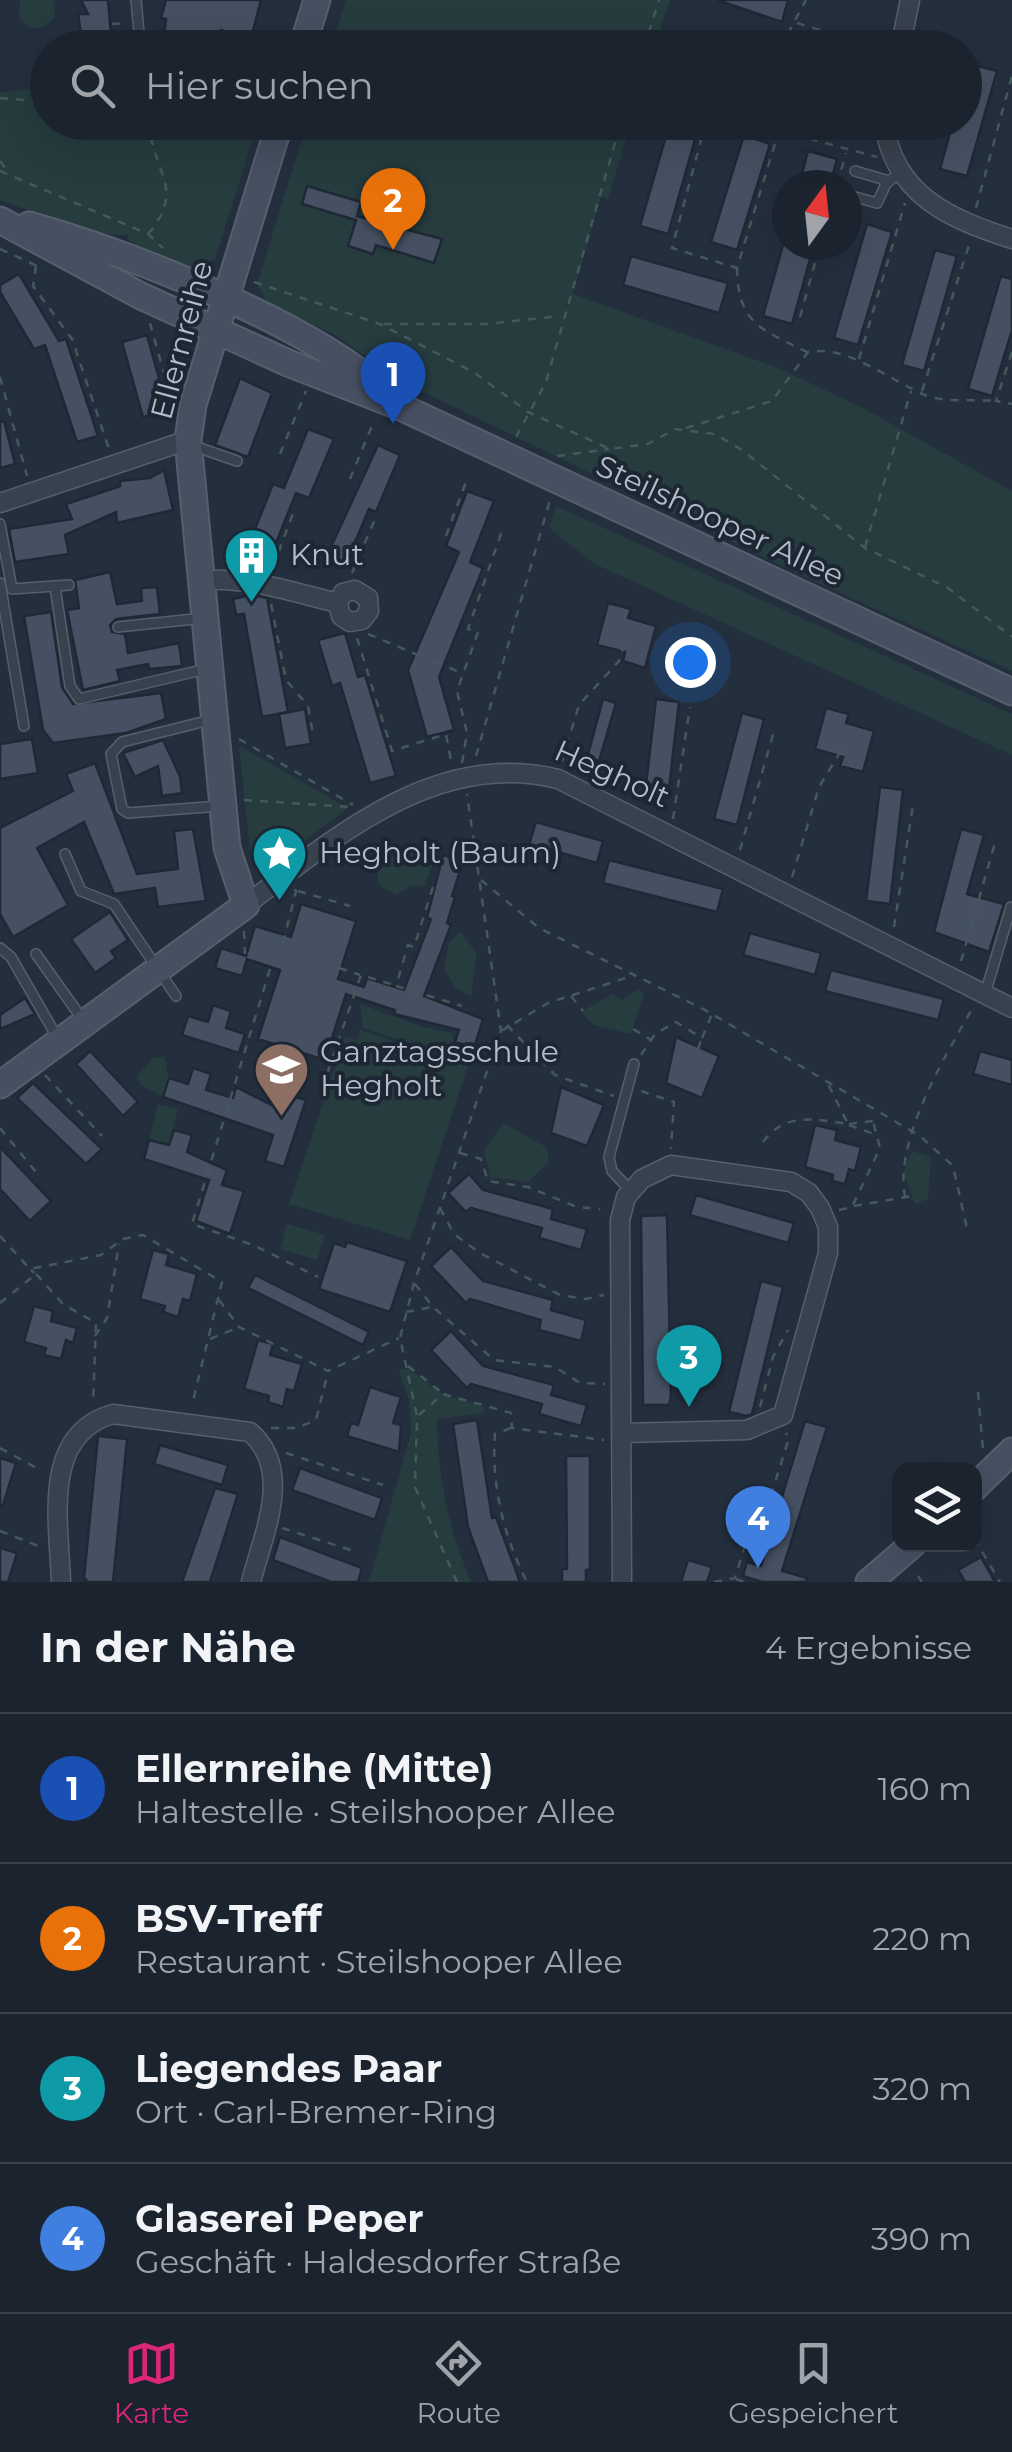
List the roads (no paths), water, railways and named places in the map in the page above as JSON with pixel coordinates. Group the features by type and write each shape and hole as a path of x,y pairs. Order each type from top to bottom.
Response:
{"main road":[{"path":"308,30 317,0"},
{"name":"Ellernreihe","path":"244,915 228,860 230,803 209,669 188,442 216,330 274,140"},
{"name":"Steilshooper Allee","path":"0,218 65,235 225,301 329,353 401,408"},
{"name":"Steilshooper Allee","path":"0,218 100,276 508,456 1012,692"},
{"name":"Hegholt","path":"2,1080 157,967 244,915"},
{"path":"982,1480 1012,1451"},
{"path":"869,1582 904,1552"}],"street":[{"path":"904,30 910,0"},
{"path":"883,140 894,176 928,203 972,225 1012,238"},
{"path":"0,502 113,462 188,442"},
{"path":"201,580 266,583 340,598 361,591 370,601 368,615 355,622 341,616 340,598"},
{"name":"Hegholt","path":"244,915 372,812 464,776 519,770 558,780 980,998 1012,1008"},
{"path":"622,1437 770,1424 790,1402 828,1253 822,1213 810,1193 791,1182 672,1165 649,1174 631,1191 621,1214 622,1582"},
{"path":"61,1582 60,1473 67,1445 93,1420 114,1414 250,1432 270,1458 274,1492 250,1582"}],"lane":[{"path":"136,0 139,30"},
{"path":"862,171 894,176 877,202 862,198"},
{"path":"188,442 236,460"},
{"path":"0,524 10,586 16,591 70,585"},
{"path":"0,583 24,726"},
{"path":"55,587 70,686 79,698 209,669"},
{"path":"118,627 204,618"},
{"path":"219,725 122,742 110,754 122,808 128,813 230,803"},
{"path":"65,854 81,891 114,904 176,996"},
{"path":"980,998 1010,906"},
{"path":"0,948 11,957 59,1040"},
{"path":"36,954 82,1020"},
{"path":"631,1191 609,1162 634,1064"}],"place":[{"name":"BSV-Treff","path":"393,250"},
{"name":"Ellernreihe (Mitte)","path":"393,424"},
{"name":"Knut","path":"251,604"},
{"name":"Hegholt (Baum)","path":"280,902"},
{"name":"Ganztagsschule Hegholt","path":"281,1118"},
{"name":"Liegendes Paar","path":"689,1407"},
{"name":"Glaserei Peper","path":"758,1568"}]}
